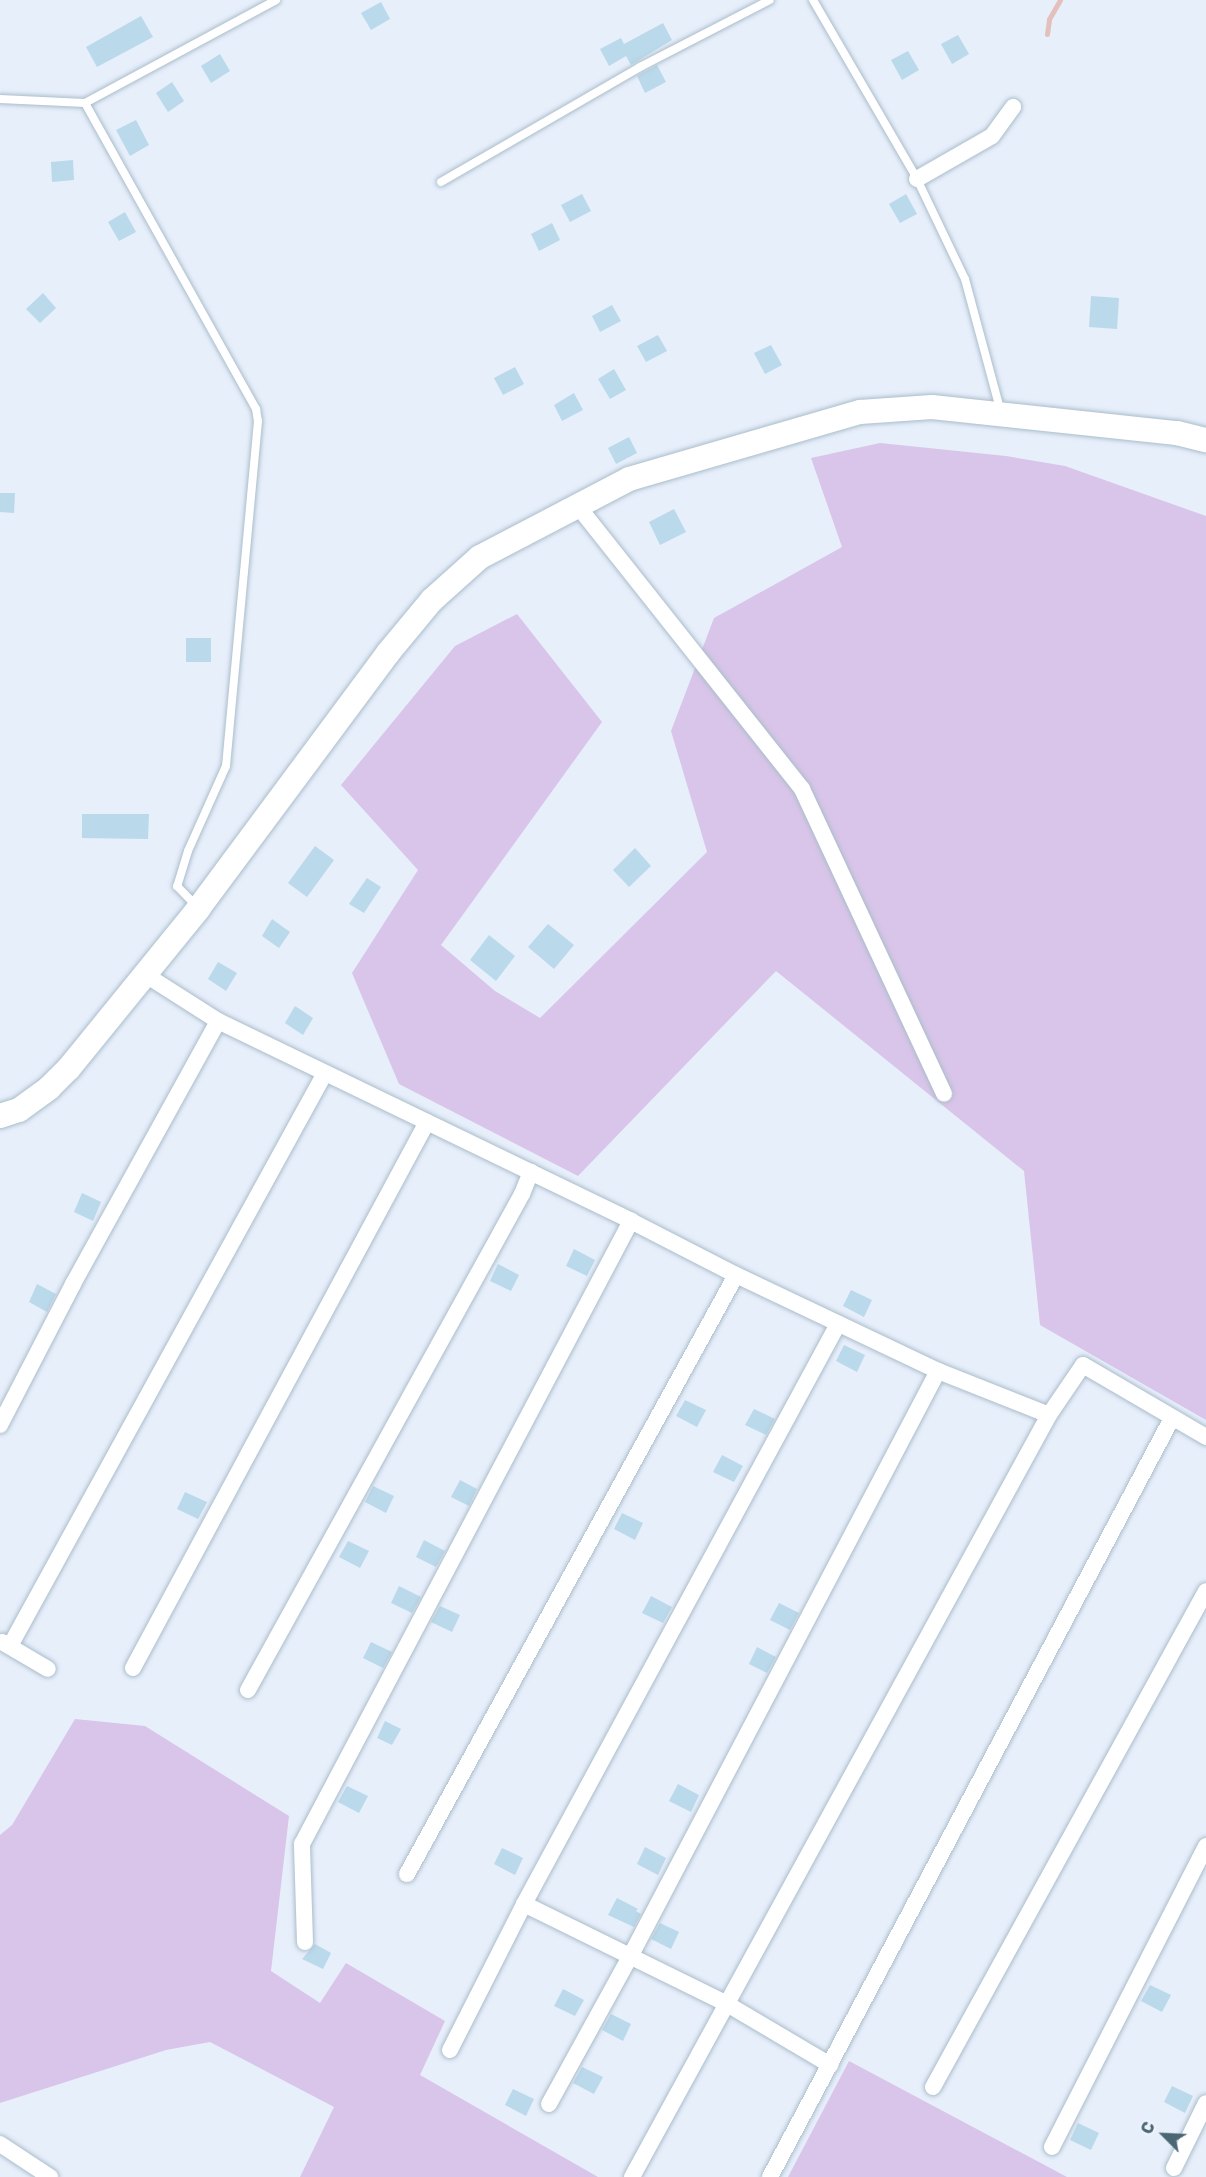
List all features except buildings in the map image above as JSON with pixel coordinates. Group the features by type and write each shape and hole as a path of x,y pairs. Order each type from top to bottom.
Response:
{"main road":[{"path":"0,1116 19,1110 63,1075 198,909 388,653 432,600 480,557 629,479 860,412 932,406 1177,433 1206,440"}],"street":[{"path":"917,179 992,136 1013,106"},
{"path":"576,505 802,789 944,1093"},
{"path":"146,975 218,1021 631,1221 736,1275 938,1371 1049,1415"},
{"path":"0,1425 73,1284 218,1021"},
{"path":"48,1669 5,1643 325,1073"},
{"path":"133,1668 427,1122"},
{"path":"248,1690 522,1194 531,1172"},
{"path":"305,1942 302,1844 631,1221"},
{"path":"407,1874 736,1275"},
{"path":"450,2050 524,1904 838,1324"},
{"path":"632,2177 1049,1415 1083,1365 1206,1437"},
{"path":"549,2104 631,1955 938,1371"},
{"path":"770,2177 1172,1418"},
{"path":"933,2087 1206,1591"},
{"path":"1052,2147 1206,1846"},
{"path":"524,1904 727,2004 830,2065"},
{"path":"1174,2168 1206,2103"},
{"path":"0,2144 50,2177"}],"lane":[{"path":"0,99 86,103 276,0"},
{"path":"441,182 640,67 770,0"},
{"path":"813,0 917,179 965,279 1001,412"},
{"path":"86,103 256,409 258,421 226,766 188,851 177,886 198,909"}],"shaded area":[{"path":"880,443 1006,456 1065,466 1206,516 1206,1420 1040,1325 1024,1171 776,971 578,1176 399,1084 352,973 418,870 341,785 455,646 517,614 602,722 441,945 495,991 540,1018 707,852 671,731 714,618 842,547 811,458"},
{"path":"75,1719 145,1726 289,1816 271,1971 320,2003 346,1963 445,2021 420,2075 598,2177 300,2177 334,2107 210,2042 166,2050 0,2103 0,1835 12,1825"},
{"path":"849,2061 1067,2177 788,2177"}],"waterway":[{"path":"1047,34 1049,19 1060,0"}]}
